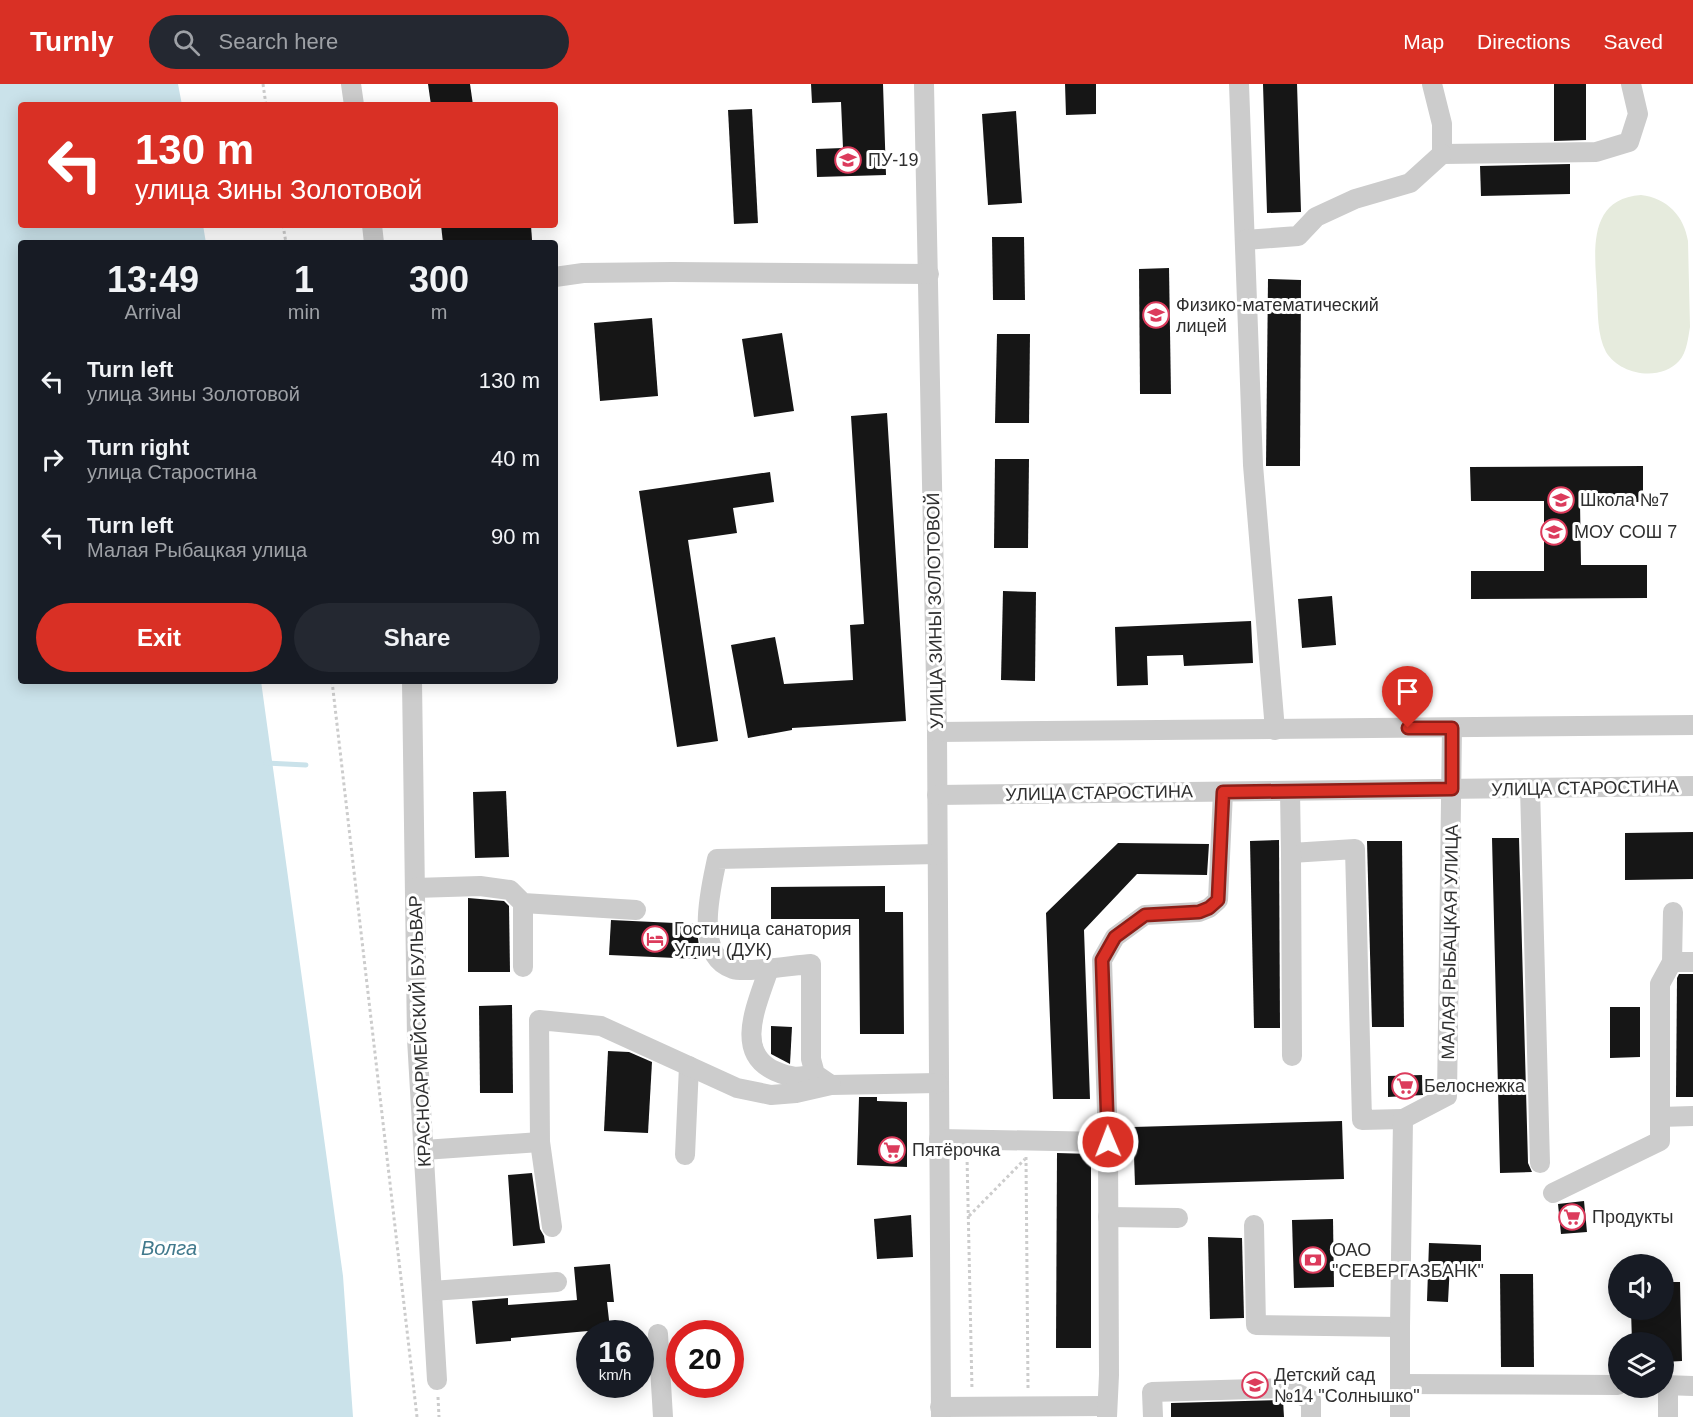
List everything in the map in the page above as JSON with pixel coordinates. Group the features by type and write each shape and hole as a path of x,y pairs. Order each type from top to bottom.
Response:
{"street":[{"path":"351,84 354,102"},
{"name":"УЛИЦА ЗИНЫ ЗОЛОТОВОЙ","path":"924,84 937,732 941,1412"},
{"path":"1239,84 1253,465 1275,730"},
{"path":"1432,84 1442,124 1443,154"},
{"path":"1245,240 1298,236 1316,217 1355,199 1410,183 1443,154 1596,152 1629,142 1638,114 1631,84"},
{"path":"558,277 583,273 672,272 929,274"},
{"name":"КРАСНОАРМЕЙСКИЙ БУЛЬВАР","path":"412,684 417,1039 438,1380"},
{"path":"937,732 1693,725"},
{"name":"МАЛАЯ РЫБАЦКАЯ УЛИЦА","path":"1403,1119 1448,1096 1452,728"},
{"name":"УЛИЦА СТАРОСТИНА","path":"937,795 1693,786"},
{"path":"1530,788 1540,1163"},
{"path":"1290,791 1292,1056"},
{"path":"941,1412 972,1407 1028,1407 1107,1412 1110,1375 1108,1142 1102,960 1115,937 1145,915 1199,912 1209,908 1218,900 1223,792"},
{"path":"1291,853 1355,849 1362,1120 1403,1119 1400,1417"},
{"path":"831,1085 815,1074 811,1059 811,964 734,970 721,963 713,952 709,938 708,903 717,859 937,854"},
{"path":"415,888 480,886 510,890 523,903 636,909"},
{"path":"523,903 523,967"},
{"path":"1553,1193 1660,1140 1660,984 1672,962 1672,912"},
{"path":"1672,962 1693,962"},
{"path":"769,968 752,1024 750,1042 754,1056 767,1067 781,1074 797,1078 815,1074"},
{"path":"552,1227 540,1142 539,1020 601,1026 737,1088 771,1095 796,1093 831,1085 939,1083"},
{"path":"685,1155 689,1066"},
{"path":"1660,1117 1693,1116"},
{"path":"939,1138 967,1139 1026,1149 1108,1142"},
{"path":"424,1150 540,1142"},
{"path":"1108,1217 1178,1218"},
{"path":"1254,1225 1256,1325 1400,1327"},
{"path":"432,1291 557,1282"},
{"path":"658,1334 663,1417"},
{"path":"1400,1384 1608,1385"},
{"path":"1674,1385 1693,1386"},
{"path":"1153,1417 1152,1392 1286,1388 1311,1400 1311,1417"},
{"path":"1667,1398 1668,1417"}],"path":[{"path":"263,84 266,102"},
{"path":"332,684 417,1417"},
{"path":"967,1139 972,1407"},
{"path":"969,1216 1026,1149"},
{"path":"1026,1149 1028,1407"}],"shaded area":[{"path":"1641,195 1659,200 1673,210 1683,224 1688,241 1690,327 1687,345 1682,357 1671,368 1651,373 1630,370 1612,360 1603,345 1598,316 1595,262 1598,231 1602,217 1623,199"}],"water":[{"name":"Волга","path":"0,84 178,84 181,102 18,102 18,228 204,228 206,240 18,240 18,684 261,684 343,1276 353,1417 0,1417"}],"building":[{"path":"428,84 470,84 473,102 431,102"},
{"path":"811,84 883,84 886,175 817,177 816,149 843,148 841,102 812,103"},
{"path":"1065,84 1096,84 1096,114 1066,115"},
{"path":"1263,84 1297,84 1301,212 1267,213"},
{"path":"1554,84 1586,84 1586,140 1554,141"},
{"path":"752,109 758,223 734,224 728,110"},
{"path":"1016,111 1022,203 988,205 982,114"},
{"path":"1570,164 1570,194 1481,196 1480,166"},
{"path":"441,228 531,228 532,240 443,240"},
{"path":"992,237 1024,237 1025,300 993,300"},
{"path":"1169,268 1171,394 1140,394 1139,269"},
{"path":"1268,279 1301,280 1300,466 1266,466"},
{"path":"652,318 658,396 600,401 594,323"},
{"path":"782,333 794,411 754,417 742,339"},
{"path":"997,334 1030,334 1029,423 995,423"},
{"path":"887,413 906,721 792,728 792,730 748,738 731,645 775,637 784,684 853,680 850,625 864,624 851,416"},
{"path":"995,459 1029,459 1028,548 994,548"},
{"path":"1643,466 1643,502 1580,502 1581,565 1647,565 1647,598 1471,599 1471,571 1544,571 1544,501 1471,501 1470,467"},
{"path":"770,472 774,502 733,508 737,533 688,540 718,741 677,747 639,491"},
{"path":"1003,591 1036,592 1035,681 1001,680"},
{"path":"1332,596 1336,645 1302,648 1298,599"},
{"path":"1251,621 1253,663 1184,666 1183,655 1147,656 1148,685 1117,686 1115,627"},
{"path":"506,791 509,857 475,858 473,792"},
{"path":"1693,832 1693,879 1625,880 1625,833"},
{"path":"1492,838 1519,838 1528,1163 1532,1172 1500,1173"},
{"path":"1279,840 1280,1028 1254,1028 1250,841"},
{"path":"1367,841 1402,841 1404,1027 1372,1027"},
{"path":"1118,843 1209,844 1207,875 1137,874 1084,930 1090,1099 1053,1099 1046,913"},
{"path":"885,886 885,912 903,912 904,1034 860,1034 859,919 771,919 771,887"},
{"path":"468,898 504,901 509,906 510,972 468,972"},
{"name":"Гостиница санатория Углич (ДУК)","path":"611,920 696,924 698,959 609,955"},
{"path":"1679,974 1693,974 1693,1097 1676,1097 1677,978"},
{"path":"512,1005 513,1093 480,1093 479,1006"},
{"path":"1610,1007 1640,1007 1640,1057 1610,1058"},
{"path":"771,1026 792,1027 790,1064 771,1054"},
{"path":"608,1051 629,1052 652,1062 648,1133 604,1131"},
{"name":"Белоснежка","path":"1422,1075 1423,1095 1388,1097 1388,1076"},
{"path":"859,1097 877,1097 877,1101 907,1102 907,1167 857,1165"},
{"path":"1342,1121 1344,1179 1135,1185 1133,1127"},
{"path":"1057,1153 1091,1154 1091,1348 1056,1348"},
{"path":"532,1173 540,1229 545,1243 513,1246 508,1175"},
{"name":"Продукты","path":"1584,1201 1587,1232 1561,1234 1558,1204"},
{"path":"911,1215 913,1257 877,1259 874,1219"},
{"path":"1333,1219 1334,1287 1294,1288 1292,1220"},
{"path":"1208,1237 1242,1238 1244,1318 1210,1319"},
{"path":"1429,1243 1481,1245 1481,1266 1450,1264 1448,1302 1427,1301"},
{"path":"610,1264 614,1302 607,1302 609,1320 576,1320 576,1332 511,1338 511,1341 476,1344 472,1301 508,1298 508,1305 577,1300 574,1267"},
{"path":"1500,1274 1533,1274 1534,1367 1501,1367"},
{"path":"1674,1282 1680,1282 1682,1361 1674,1361 1674,1332 1632,1332 1631,1320 1674,1320"},
{"path":"1283,1400 1284,1417 1171,1417 1171,1403"}],"waterway":[{"path":"266,763 306,765"}],"place":[{"name":"ПУ-19","path":"848,160"},
{"name":"Физико-математический лицей","path":"1156,315"},
{"name":"Школа №7","path":"1561,500"},
{"name":"МОУ СОШ 7","path":"1554,532"},
{"name":"Гостиница санатория Углич (ДУК)","path":"655,939"},
{"name":"Белоснежка","path":"1405,1086"},
{"name":"Пятёрочка","path":"892,1150"},
{"name":"Продукты","path":"1572,1217"},
{"name":"ОАО \"СЕВЕРГАЗБАНК\"","path":"1313,1260"},
{"name":"Детский сад №14 \"Солнышко\"","path":"1255,1385"}],"route":[{"path":"1108,1142 1102,960 1115,937 1145,915 1199,912 1209,908 1218,900 1223,792 1452,789 1452,728 1408,728"}]}
